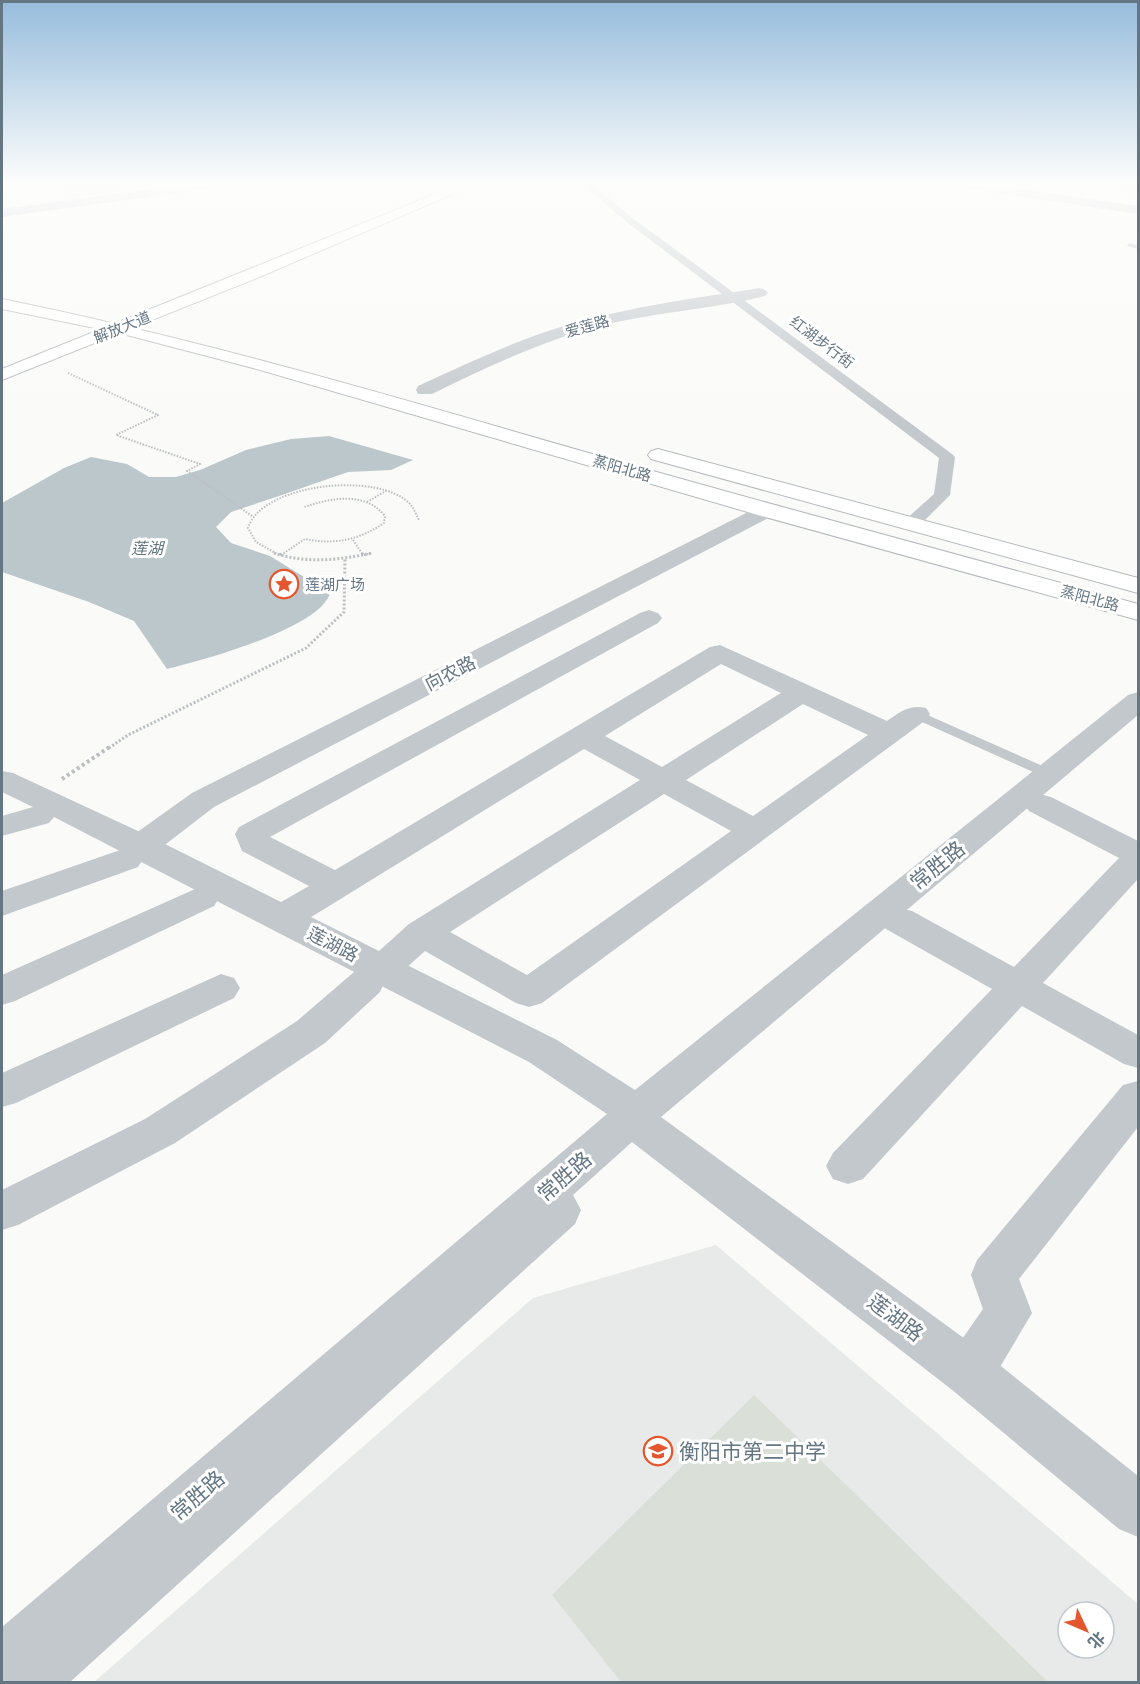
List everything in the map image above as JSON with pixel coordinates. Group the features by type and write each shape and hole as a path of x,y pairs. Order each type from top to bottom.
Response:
{"main road":[{"name":"解放大道","path":"2,375 269,261"},
{"name":"解放大道","path":"2,366 126,321 278,261"},
{"path":"2,290 126,321 379,378"},
{"path":"2,304 126,321"},
{"name":"蒸阳北路","path":"126,321 270,367 766,510 1138,612"},
{"path":"402,384 458,400"},
{"name":"蒸阳北路","path":"635,448 1138,586"}],"street":[{"name":"红湖步行街","path":"684,261 947,457 942,495 910,525"},
{"name":"爱莲路","path":"425,390 551,336 596,322 759,293"},
{"name":"向农路","path":"2,904 133,853 203,800 766,510"},
{"path":"336,885 254,843 251,834 649,618"},
{"path":"282,918 720,653 888,733"},
{"path":"2,1211 159,1131 311,1032 422,933 802,692"},
{"name":"常胜路","path":"26,1683 635,1124 899,920 1138,701"},
{"path":"422,933 529,993 916,714"},
{"name":"常胜路","path":"2,1665 635,1124 1044,789 1138,722"},
{"path":"583,736 754,830"},
{"path":"848,1166 1138,856 1044,789"},
{"name":"莲湖路","path":"19,798 133,853 282,918 375,976"},
{"path":"2,826 19,798"},
{"name":"莲湖路","path":"133,853 202,898 543,1051 635,1124 969,1372 1138,1510"},
{"path":"2,991 202,898"},
{"path":"899,920 1138,1053"},
{"path":"2,1091 221,988"},
{"path":"969,1372 1008,1313 994,1275 1136,1104"}],"lane":[{"path":"916,714 1044,789"}],"path":[{"path":"68,373 158,415 116,435 200,464 187,471 252,516"},
{"path":"372,553 345,559 315,560 280,555 266,550 252,540 248,528 252,516 266,505 286,495 310,489 346,486 387,490 405,498 416,508 419,520"},
{"path":"366,502 387,490"},
{"path":"280,555 305,539 320,542 353,540 372,532 384,523 386,516 382,510 366,502 333,500 304,507"},
{"path":"353,540 363,555"},
{"path":"19,798 181,706 306,648 344,612 345,559"}],"shaded area":[{"name":"衡阳市第二中学","path":"716,1245 1138,1604 1138,1682 94,1682 533,1298"},
{"path":"754,1395 1048,1682 621,1682 552,1595"}],"water":[{"name":"莲湖","path":"329,436 413,460 391,470 348,472 231,512 216,527 231,543 270,556 330,593 322,606 306,619 258,641 206,659 167,669 134,621 89,602 2,572 2,503 64,468 91,457 127,464 149,477 176,477 200,470 246,450 291,439"}],"place":[{"name":"莲湖广场","path":"284,584"},
{"name":"衡阳市第二中学","path":"658,1451"}]}
